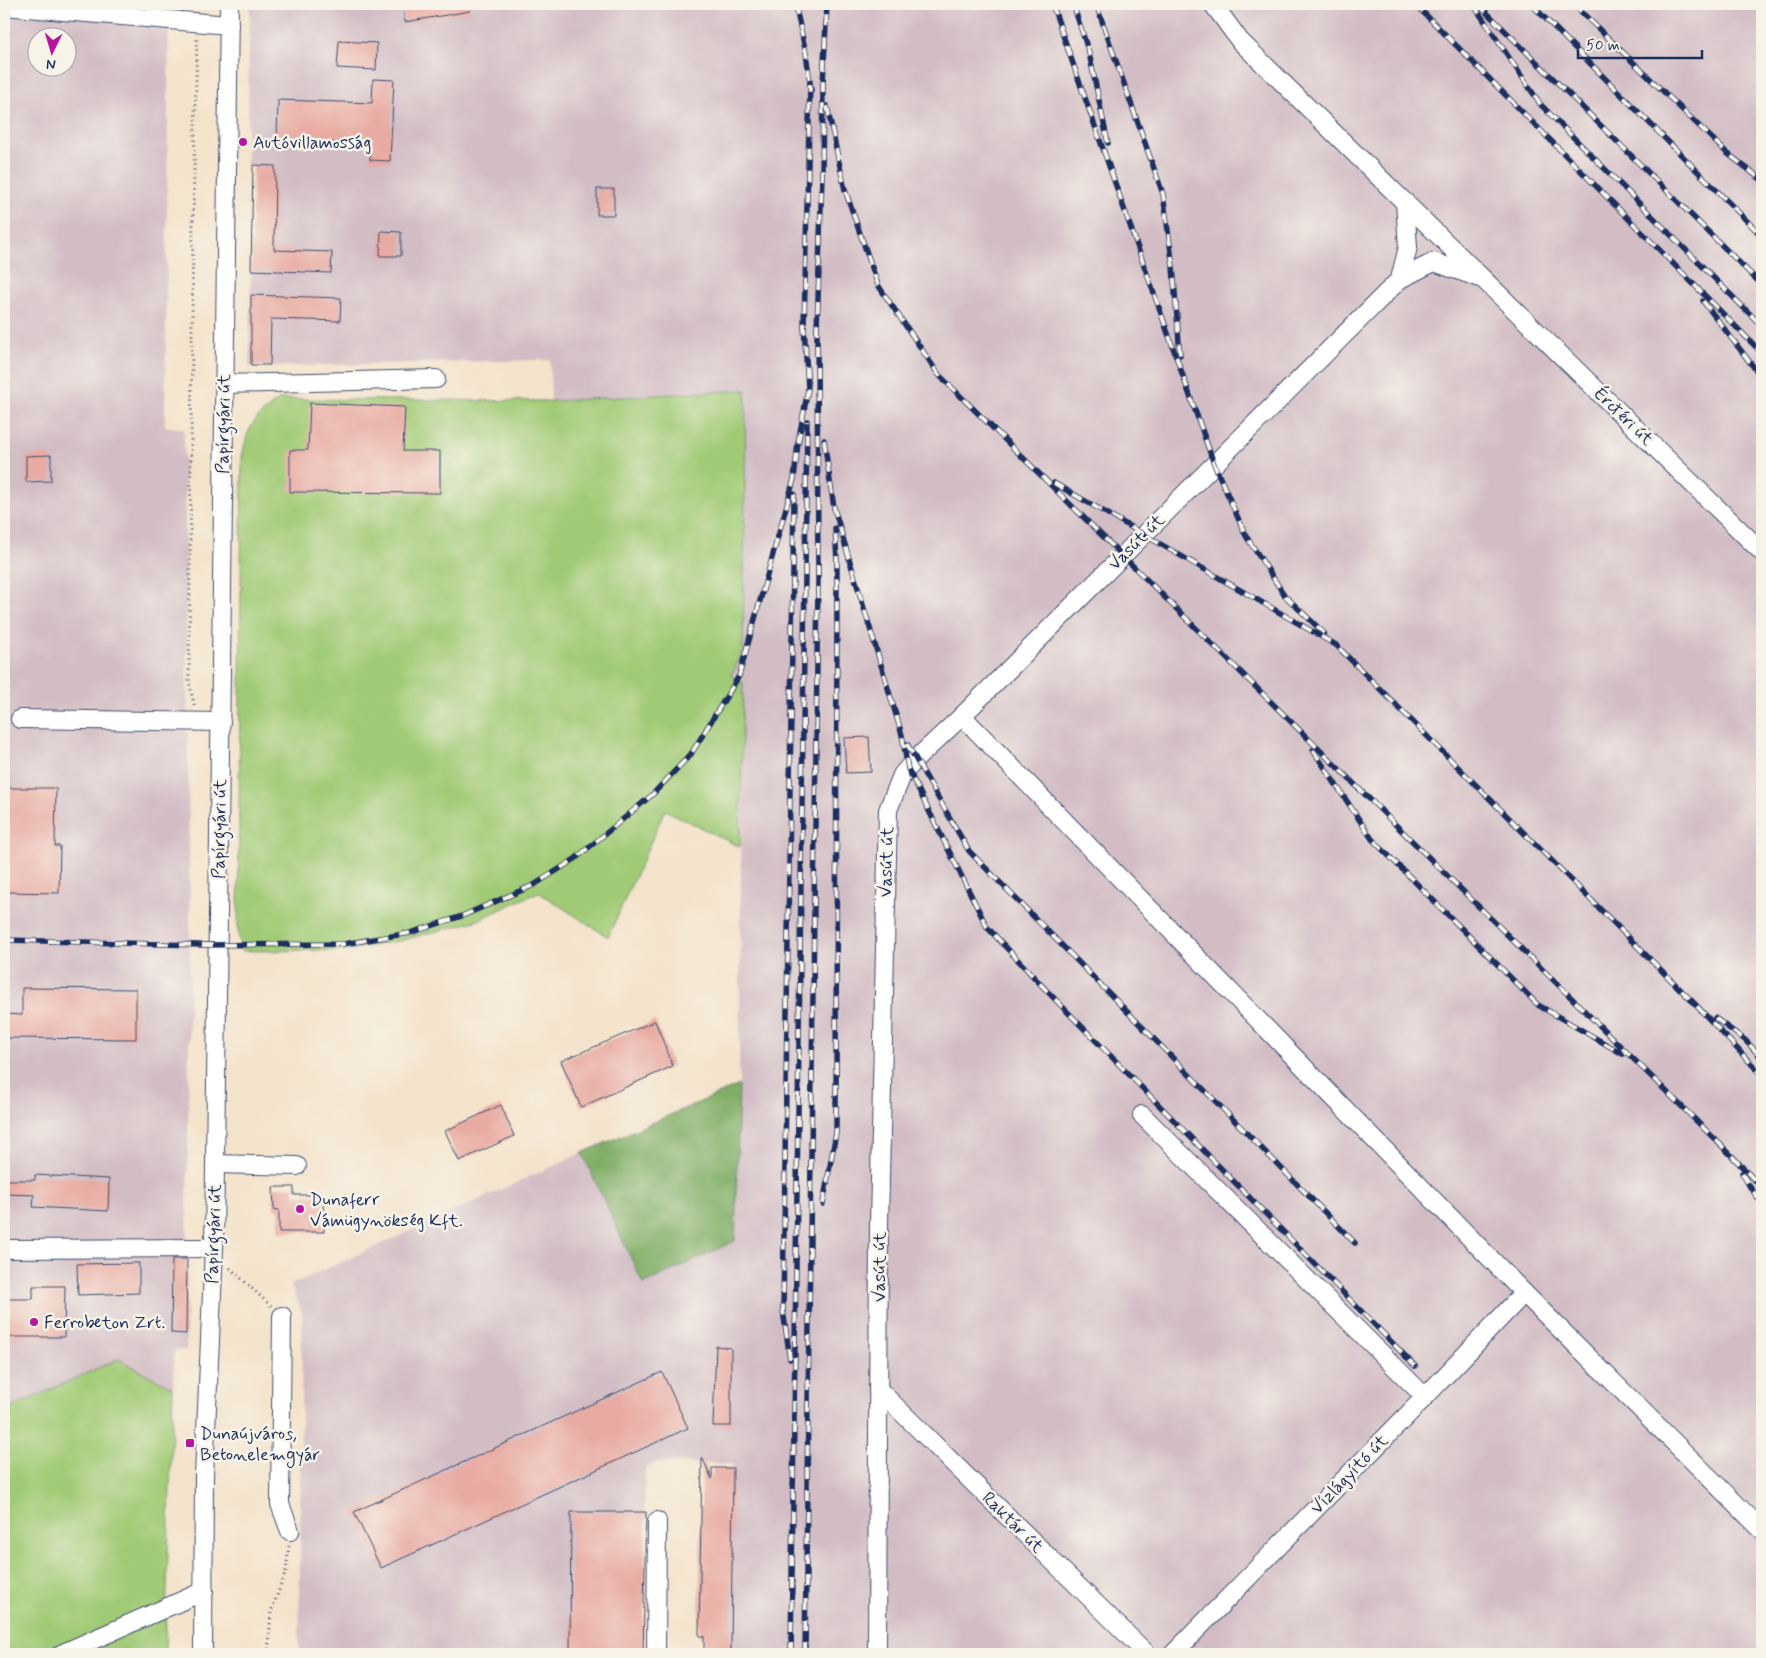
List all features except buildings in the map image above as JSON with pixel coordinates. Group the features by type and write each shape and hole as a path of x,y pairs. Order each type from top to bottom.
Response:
{"street":[{"name":"Papírgyári út","path":"203,1654 205,1448 214,1248 229,4"},
{"name":"Érctéri út","path":"1213,4 1240,41 1762,552"},
{"path":"4,6 229,25"},
{"path":"1400,279 1408,247 1405,202"},
{"name":"Vasút út","path":"877,1654 879,1224 888,810 902,775 1400,279 1434,262 1485,280"},
{"path":"224,384 436,379"},
{"path":"962,716 1524,1293 1762,1530"},
{"path":"20,719 221,722"},
{"path":"1142,1115 1425,1397"},
{"path":"215,1164 297,1166"},
{"path":"4,1249 214,1248"},
{"name":"Vízlágyító út","path":"1173,1654 1425,1397 1524,1293"},
{"path":"282,1316 280,1504 290,1531"},
{"name":"Raktár út","path":"878,1390 1147,1654"},
{"path":"656,1654 657,1521"},
{"path":"61,1654 204,1591"}],"path":[{"path":"197,22 188,681 198,722"},
{"path":"226,1264 282,1316"},
{"path":"268,1654 271,1612 286,1571 290,1531"}],"shaded area":[{"path":"4,4 169,4 165,426 184,429 190,933 186,1350 174,1350 173,1388 118,1359 4,1411"},
{"path":"250,4 1762,4 1762,1654 704,1654 704,1636 699,1636 701,1507 732,1508 733,1464 658,1462 645,1468 642,1654 299,1654 302,1313 291,1285 582,1153 643,1284 735,1241 739,1085 743,682 731,676 743,650 746,391 551,401 550,360 249,367 253,165 247,165"}],"green space":[{"path":"746,390 743,651 731,676 743,682 740,847 665,810 608,937 538,892 476,921 399,941 349,950 241,951 238,935 242,458 249,430 258,418 280,399 551,401"},
{"path":"739,1085 735,1241 643,1284 582,1153"},
{"path":"118,1359 173,1388 165,1654 4,1654 4,1411"}],"railway":[{"path":"795,4 806,53 811,90"},
{"path":"805,1654 818,579 817,330 823,84 827,4"},
{"path":"1052,4 1214,464 1246,536 1285,596 1324,633"},
{"path":"1073,4 1089,53 1108,143"},
{"path":"1096,4 1163,194 1173,267 1180,355"},
{"path":"1415,4 1762,353"},
{"path":"1473,4 1541,105 1762,326"},
{"path":"1478,4 1762,285"},
{"path":"1531,4 1762,236"},
{"path":"1573,4 1727,153 1762,180"},
{"path":"4,940 200,945 343,944 410,933 462,916 534,885 575,859 652,795 691,754 739,676 794,479 798,443 808,389 804,326 810,84"},
{"path":"827,106 845,190 878,285 939,375 1732,1156 1762,1188"},
{"path":"1703,301 1762,378"},
{"path":"791,1654 807,421"},
{"path":"824,440 834,508 902,735 908,769 987,927 1047,991 1415,1366"},
{"path":"1054,483 1336,645 1693,1002 1762,1075"},
{"path":"790,1359 783,1310 794,494"},
{"path":"823,1204 836,1133 837,561 835,528"},
{"path":"907,744 969,851 1355,1243"},
{"path":"1313,750 1372,839 1538,1005 1623,1054"},
{"path":"1715,1018 1745,1040 1762,1058"},
{"path":"1742,1173 1762,1203"}],"place":[{"name":"Autóvillamosság","path":"243,142"},
{"name":"Dunaferr Vámügynökség Kft.","path":"300,1209"},
{"name":"Ferrobeton Zrt.","path":"34,1322"},
{"name":"Dunaújváros, Betonelemgyár","path":"190,1443"}]}
